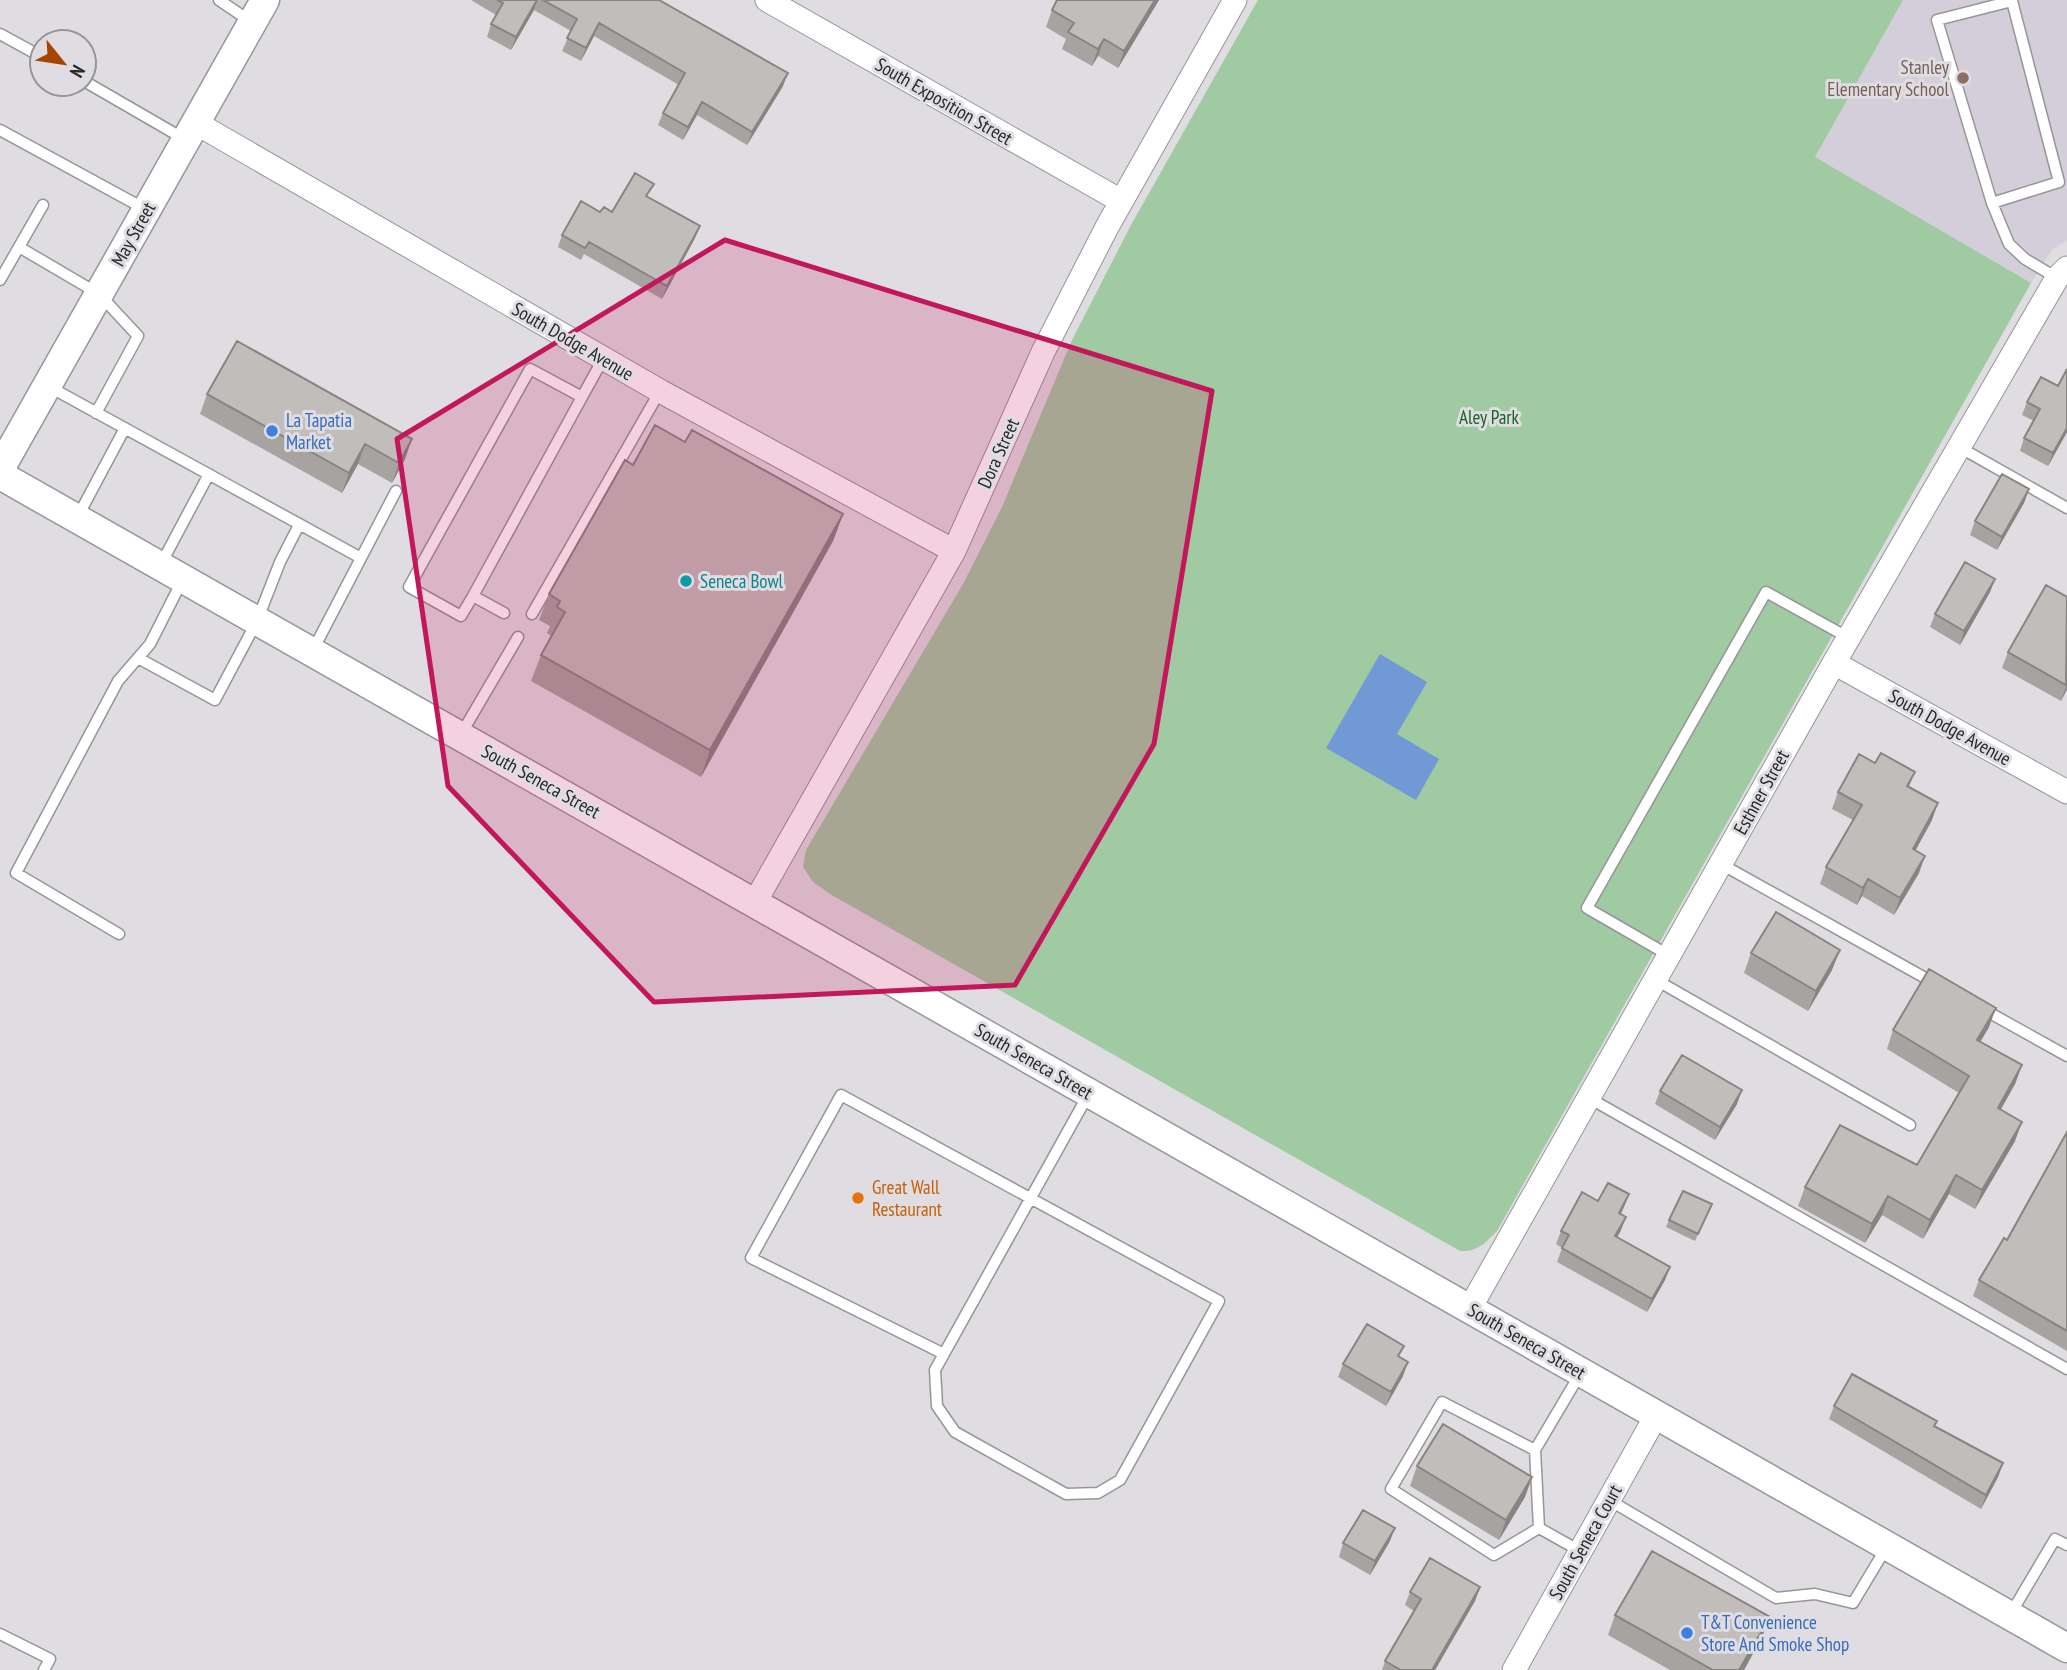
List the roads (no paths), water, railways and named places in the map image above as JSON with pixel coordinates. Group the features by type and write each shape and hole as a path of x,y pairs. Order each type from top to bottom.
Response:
{"street":[{"name":"South Exposition Street","path":"767,0 1121,201"},
{"name":"Dora Street","path":"755,902 954,551 1043,352 1121,201 1235,0"},
{"name":"May Street","path":"0,469 259,11"},
{"name":"South Dodge Avenue","path":"191,131 954,551"},
{"name":"Esthner Street","path":"1470,1308 1834,663 2062,273"},
{"name":"South Seneca Street","path":"0,475 2067,1648"},
{"name":"South Dodge Avenue","path":"1834,663 2067,792"},
{"name":"South Seneca Court","path":"1514,1670 1657,1414"}],"lane":[{"path":"219,0 259,11"},
{"path":"1992,204 2059,182 2012,1 1937,19 1992,204 2009,244 2025,258 2062,273"},
{"path":"0,34 28,49"},
{"path":"98,88 191,131"},
{"path":"0,130 146,210"},
{"path":"0,280 43,205"},
{"path":"19,247 99,294 138,336 96,413"},
{"path":"582,397 530,369 409,587 461,616 603,359"},
{"path":"48,386 361,558"},
{"path":"532,614 660,391"},
{"path":"76,519 125,428"},
{"path":"1959,447 2067,508"},
{"path":"119,933 16,873 118,681 150,644 172,572 209,474"},
{"path":"312,652 396,491"},
{"path":"138,658 215,700 257,621 280,562 299,525"},
{"path":"1670,956 1587,908 1766,592 1849,638"},
{"path":"473,596 503,613"},
{"path":"460,736 518,637"},
{"path":"1721,864 1948,990"},
{"path":"1656,980 1910,1125"},
{"path":"1972,1003 2067,1056"},
{"path":"944,1354 751,1258 841,1095 1030,1198 1219,1301 1120,1480 1098,1493 1066,1494 955,1432 937,1406 935,1370 944,1354 1030,1198 1090,1092"},
{"path":"1589,1098 2067,1369"},
{"path":"1539,1528 1535,1450 1582,1372"},
{"path":"1535,1450 1442,1402 1391,1489 1494,1555 1539,1528"},
{"path":"1609,1500 1776,1598 1815,1594 1853,1603 1887,1546"},
{"path":"1539,1528 1580,1551"},
{"path":"2010,1616 2055,1539 2067,1545"},
{"path":"0,1634 50,1659 44,1670"}],"water":[{"path":"1380,654 1427,682 1397,734 1439,759 1416,800 1326,748"}],"place":[{"name":"Stanley Elementary School","path":"1963,78"},
{"name":"La Tapatia Market","path":"272,431"},
{"name":"Seneca Bowl","path":"686,581"},
{"name":"Great Wall Restaurant","path":"858,1198"},
{"name":"T&T Convenience Store And Smoke Shop","path":"1687,1633"}],"park label":[{"name":"Aley Park","path":"1489,417"}]}
